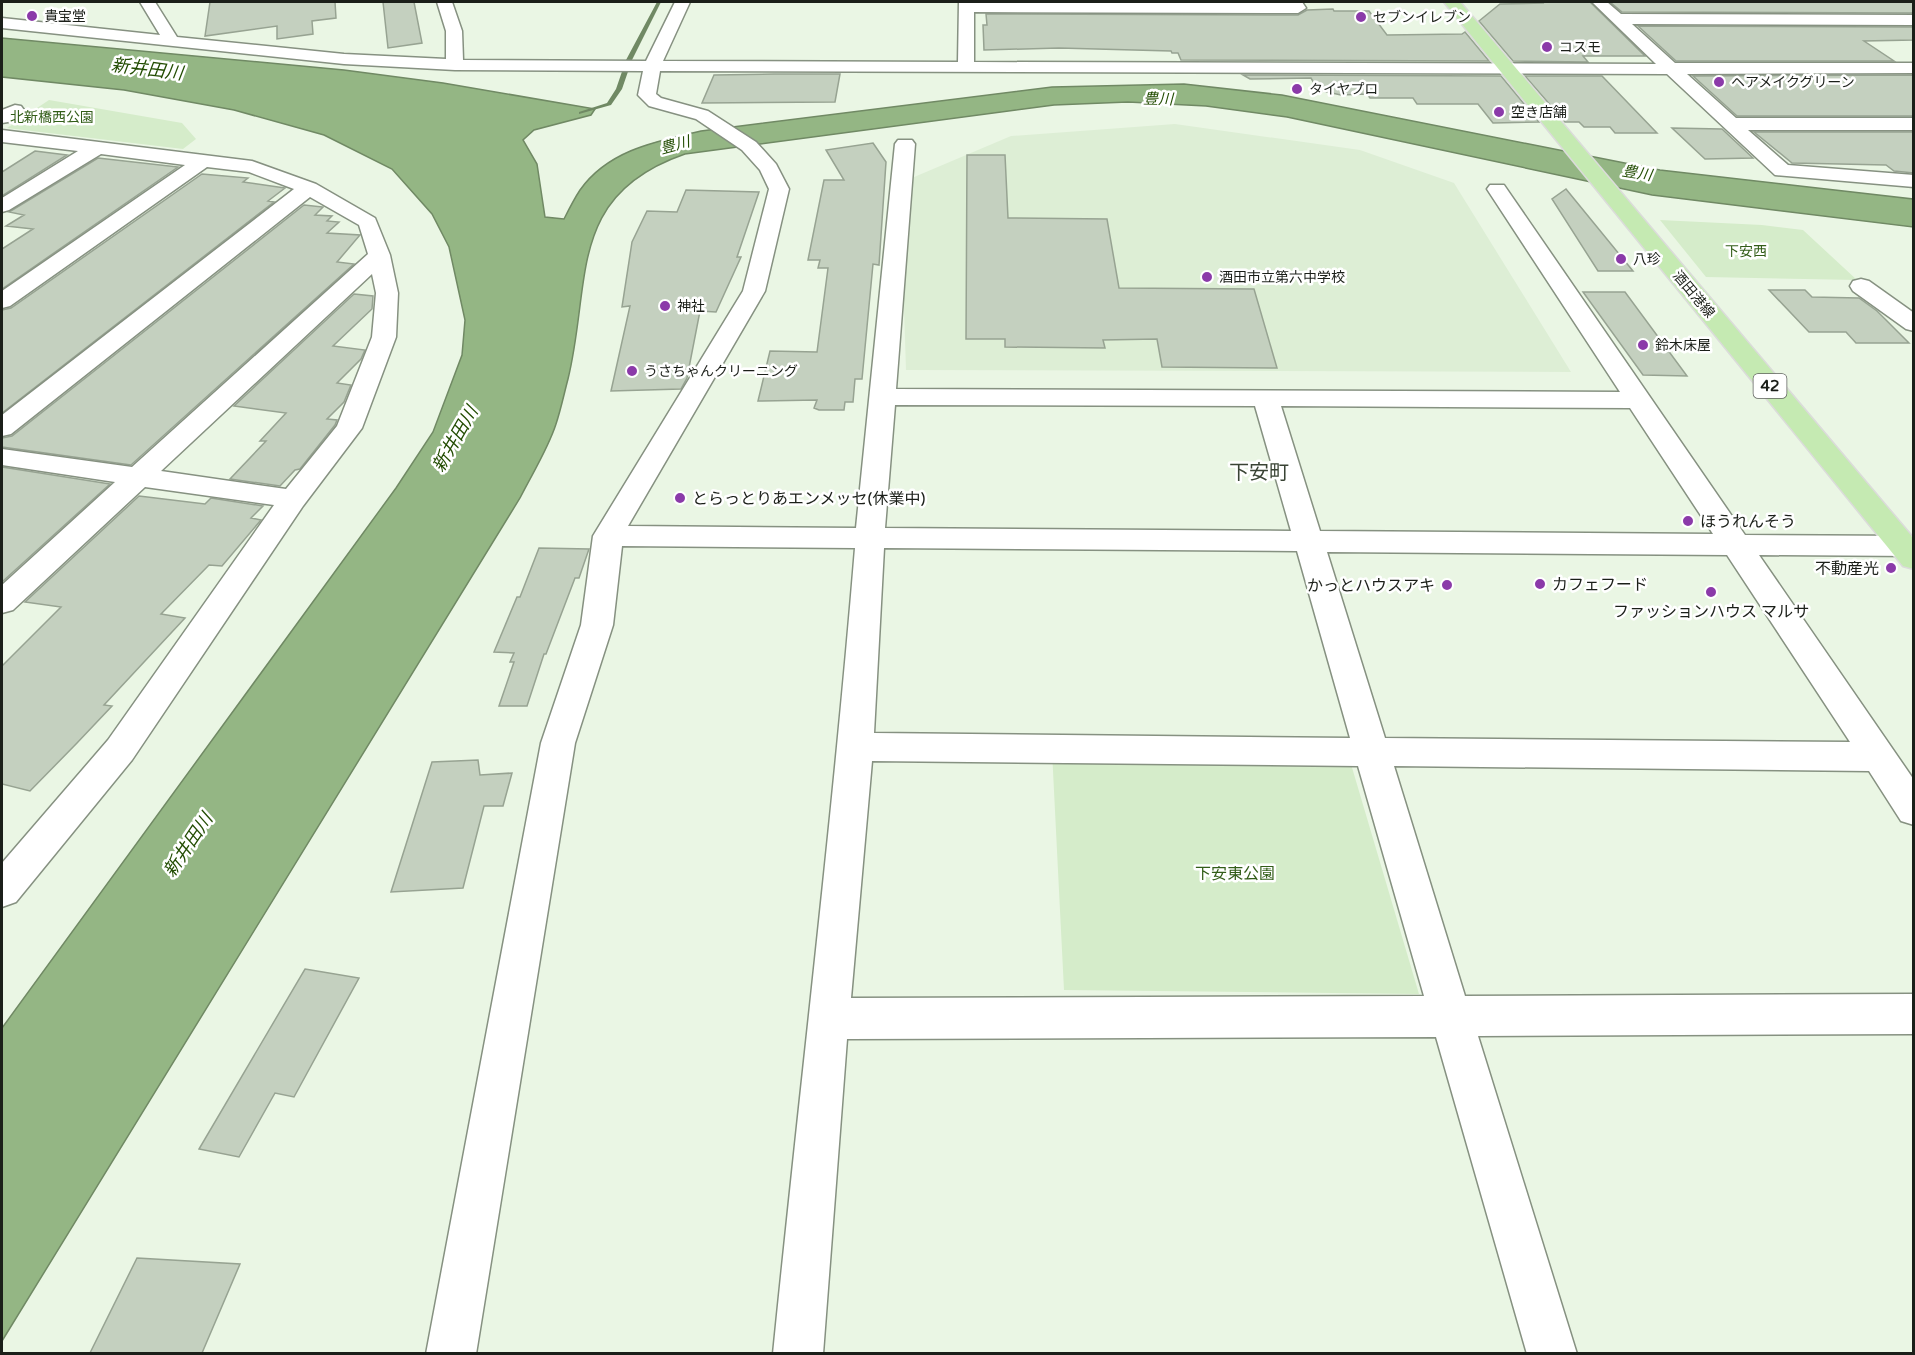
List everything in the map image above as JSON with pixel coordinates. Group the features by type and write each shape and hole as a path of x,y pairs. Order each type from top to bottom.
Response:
{"main road":[{"name":"酒田港線","path":"1452,2 1910,550"}],"street":[{"path":"148,2 171,40"},
{"path":"445,2 454,31 455,64"},
{"path":"451,1353 558,743 597,625 608,536 754,291 779,189 769,168 749,146 702,115 655,102 647,96 652,66 682,2"},
{"path":"1599,2 1782,171 1914,181"},
{"path":"1846,2 1894,33"},
{"path":"966,67 966,4 1297,5 1308,26"},
{"path":"1618,19 1914,20"},
{"path":"2,23 344,59 455,64 1508,69 1914,68"},
{"path":"2,109 15,110 2,118"},
{"path":"1731,124 1914,124"},
{"path":"2,136 252,166 309,188 368,222 380,255 387,293 384,337 350,428 293,500 120,750 2,890"},
{"path":"798,1353 828,1018 856,747 870,538 905,144"},
{"path":"2,206 97,148"},
{"path":"2,301 205,160"},
{"path":"2,428 309,188"},
{"path":"1497,189 1914,810"},
{"path":"2,602 380,255"},
{"path":"1861,286 1914,324"},
{"path":"883,397 1638,399"},
{"path":"1266,398 1552,1353"},
{"path":"2,457 293,500"},
{"path":"608,536 1736,544 1910,550"},
{"path":"856,747 1878,757"},
{"path":"828,1018 1914,1014"}],"shaded area":[{"name":"酒田市立第六中学校","path":"1175,124 1360,150 1454,183 1571,372 906,370 900,183 1011,136"}],"green space":[{"name":"北新橋西公園","path":"49,100 182,123 196,139 183,149 7,128"},
{"name":"下安西","path":"1660,220 1762,225 1803,230 1857,280 1706,277"},
{"name":"下安東公園","path":"1052,751 1348,754 1419,994 1064,990"}],"water":[{"path":"2,38 344,70 443,83 595,109 591,115 534,130 523,140 537,164 545,217 564,219 580,190 591,176 619,156 667,139 701,131 1052,87 1184,84 1282,95 1660,170 1913,199 1913,227 1652,195 1287,117 1206,106 1128,102 1054,105 685,154 647,171 620,193 602,217 591,245 584,276 575,343 559,413 549,443 520,498 2,1341 2,1028 396,488 433,432 462,355 465,320 449,247 432,214 392,169 324,135 234,110 124,90 2,77"}],"building":[{"path":"210,2 335,2 336,18 312,21 313,34 277,39 277,26 205,36"},
{"path":"383,2 414,2 422,43 388,48"},
{"path":"1542,2 1590,2 1645,56 1583,56 1588,62 1513,61 1479,21 1500,4 1544,3"},
{"path":"1610,2 1914,2 1914,13 1622,12"},
{"path":"1333,9 1334,11 1369,11 1387,35 1462,34 1465,32 1489,61 1181,60 1178,53 1171,51 1059,48 984,50 983,25 987,25 986,14 1298,15 1307,10"},
{"path":"1638,26 1914,27 1914,40 1864,41 1894,61 1676,61"},
{"path":"840,74 835,102 702,103 714,75"},
{"path":"1243,75 1501,76 1539,122 1493,123 1478,104 1417,104 1413,98 1370,98 1367,94 1341,95 1318,90 1311,78 1250,79"},
{"path":"1914,75 1914,116 1737,116 1693,76"},
{"path":"1525,76 1602,76 1657,133 1615,133 1610,127 1584,127 1579,122 1565,122"},
{"path":"1672,128 1722,129 1753,158 1705,159"},
{"path":"1754,132 1914,132 1914,173 1894,171 1886,165 1792,163"},
{"path":"873,143 886,162 879,265 873,264 862,379 855,379 853,402 845,402 844,410 819,410 814,408 817,400 758,401 770,351 817,352 828,268 818,268 820,260 808,260 824,180 844,180 826,150"},
{"path":"35,151 67,155 2,196 2,172"},
{"path":"967,155 1005,155 1008,218 1107,219 1119,288 1254,289 1277,368 1162,367 1157,339 1103,340 1105,348 1005,347 1005,339 966,339"},
{"path":"98,158 178,167 2,289 2,249 33,229 6,226 24,215 9,212"},
{"path":"202,174 248,178 243,182 285,188 268,201 274,202 2,413 2,310 11,308"},
{"path":"1566,189 1633,271 1598,271 1552,199"},
{"path":"686,190 759,192 737,257 741,257 716,312 700,311 687,378 681,389 611,391 630,306 622,307 632,242 647,211 677,212"},
{"path":"304,205 323,207 315,215 332,216 327,221 339,222 327,233 360,235 337,262 354,264 131,465 2,447 2,438 12,436"},
{"path":"1769,290 1805,290 1812,297 1859,298 1877,311 1909,343 1856,343 1846,332 1809,332"},
{"path":"1583,292 1625,292 1687,376 1643,375"},
{"path":"354,294 373,296 372,309 333,346 365,350 361,359 337,383 351,385 344,402 327,419 337,420 335,425 300,469 295,470 280,486 230,479 266,441 260,441 286,413 234,406"},
{"path":"2,467 110,484 2,582"},
{"path":"139,496 205,504 211,498 263,506 251,518 261,520 222,566 209,565 161,614 185,618 104,705 112,706 30,791 2,784 2,666 61,607 25,602"},
{"path":"539,548 589,549 579,578 575,578 546,654 544,654 527,706 499,706 514,662 510,662 514,653 494,652 517,597 520,597"},
{"path":"478,760 480,775 512,773 503,806 484,806 463,888 391,892 432,762"},
{"path":"305,969 359,978 294,1097 275,1093 239,1157 199,1149"},
{"path":"137,1258 240,1264 202,1353 90,1353"}],"waterway":[{"path":"581,113 609,104 619,89 629,60 659,2"}],"place":[{"name":"貴宝堂","path":"32,16"},
{"name":"セブンイレブン","path":"1361,17"},
{"name":"コスモ","path":"1547,47"},
{"name":"ヘアメイクグリーン","path":"1719,82"},
{"name":"タイヤプロ","path":"1297,89"},
{"name":"空き店舗","path":"1499,112"},
{"name":"八珍","path":"1621,259"},
{"name":"酒田市立第六中学校","path":"1207,277"},
{"name":"神社","path":"665,306"},
{"name":"鈴木床屋","path":"1643,345"},
{"name":"うさちゃんクリーニング","path":"632,371"},
{"name":"とらっとりあエンメッセ(休業中)","path":"680,498"},
{"name":"ほうれんそう","path":"1688,521"},
{"name":"不動産光","path":"1891,568"},
{"name":"カフェフード","path":"1540,584"},
{"name":"かっとハウスアキ","path":"1447,585"},
{"name":"ファッションハウス マルサ","path":"1711,592"}],"district":[{"name":"下安町","path":"1259,472"}],"water label":[{"name":"新井田川","path":"147,69"},
{"name":"豊川","path":"1158,99"},
{"name":"豊川","path":"675,145"},
{"name":"豊川","path":"1637,173"},
{"name":"新井田川","path":"455,439"},
{"name":"新井田川","path":"188,845"}]}
